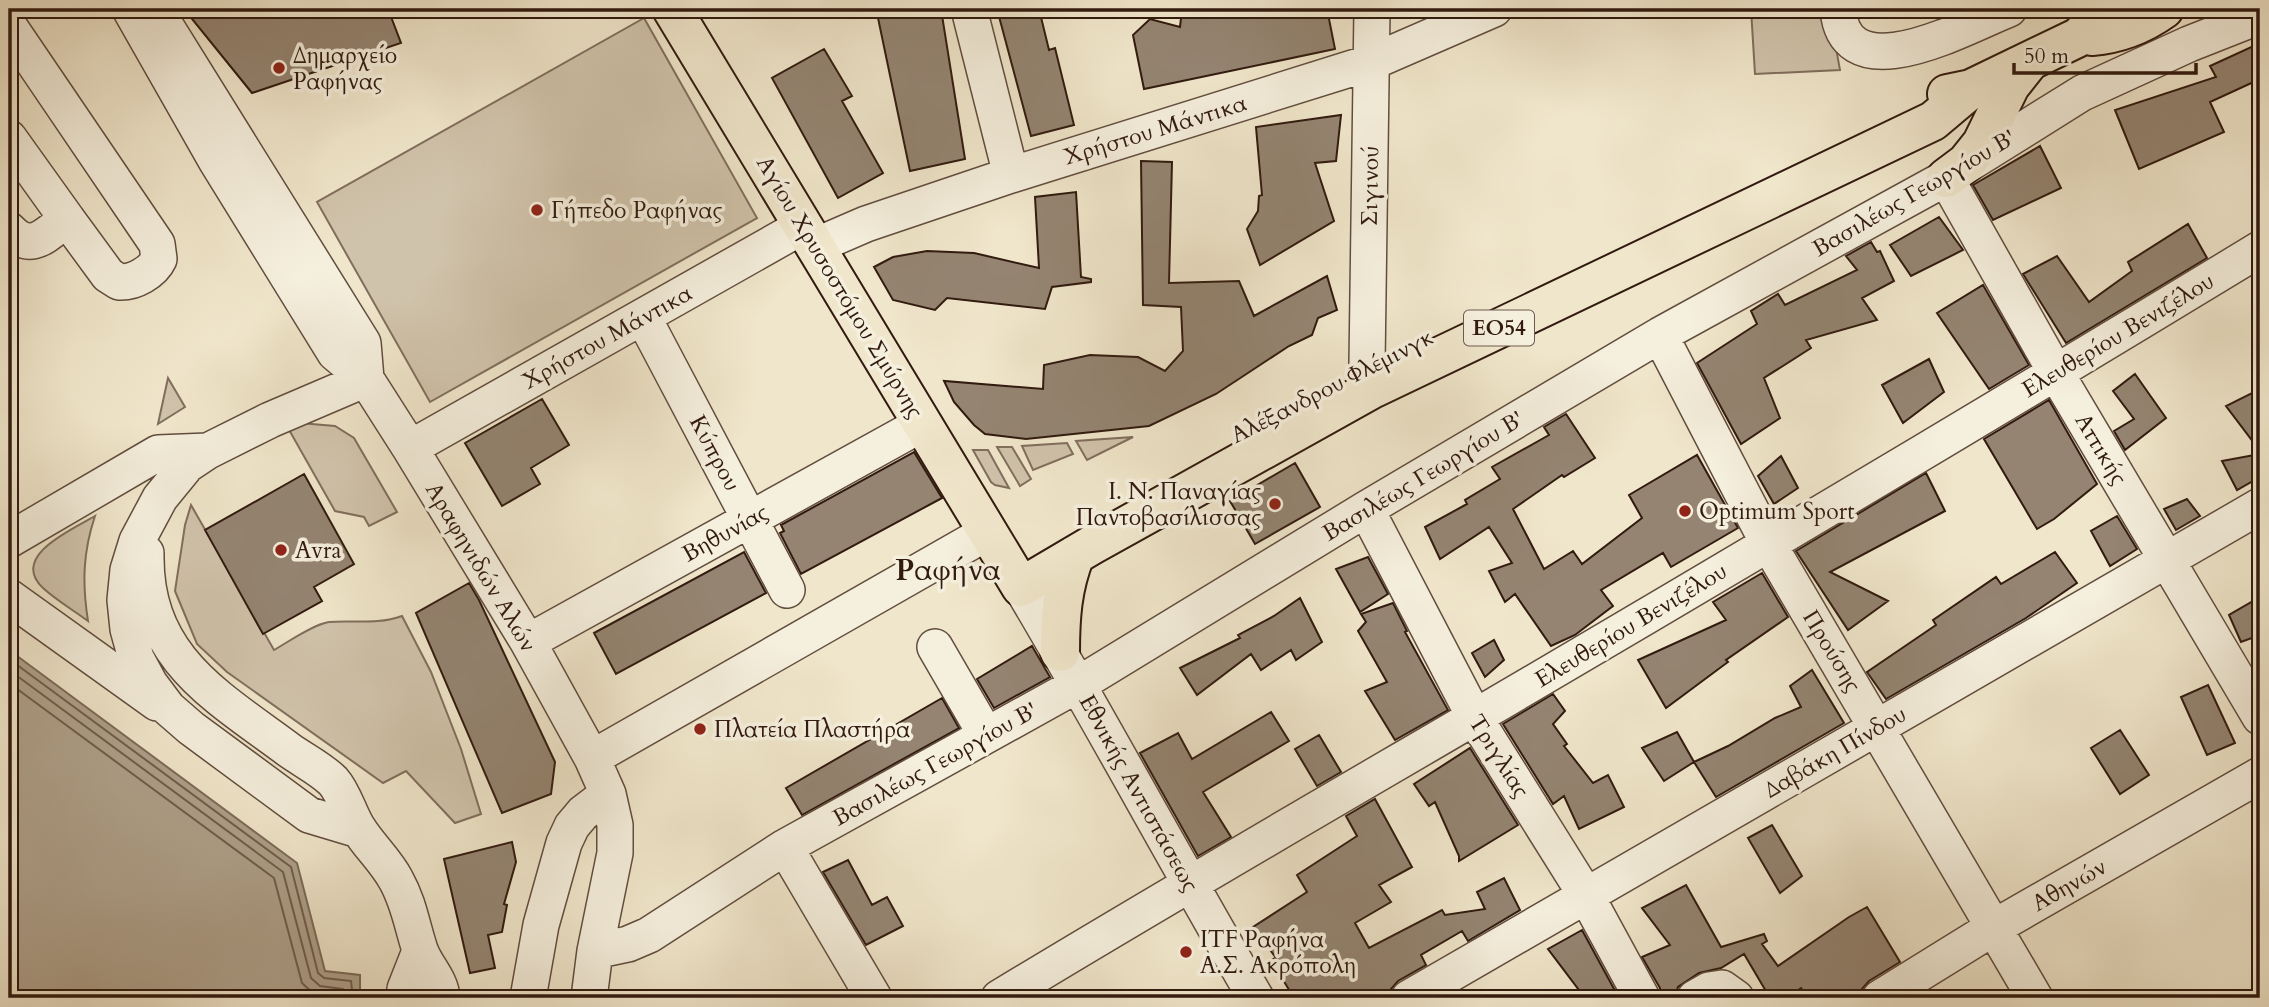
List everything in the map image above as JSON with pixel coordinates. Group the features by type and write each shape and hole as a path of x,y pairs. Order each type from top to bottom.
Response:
{"main road":[{"name":"Αγίου Χρυσοστόμου Σμύρνης","path":"672,9 1014,576"},
{"name":"Αλέξανδρου Φλέμινγκ","path":"1014,576 1303,396 1367,364 1923,100 1971,89 2029,62 2101,17 2109,35 2149,20 2164,9"},
{"path":"1946,178 1966,163 1982,143 2010,86 2029,62"},
{"name":"Αλέξανδρου Φλέμινγκ","path":"1014,576 1075,555 1374,388 1933,121 1971,89"},
{"path":"1069,668 1060,614 1067,576 1075,555"}],"street":[{"name":"Αραφηνιδών Αλών","path":"130,9 217,162 335,353 366,379 410,448 528,642 592,758 608,794 615,825 615,853 595,951 589,998"},
{"name":"Αραφηνιδών Αλών","path":"155,9 363,343 366,379"},
{"path":"969,9 1012,175"},
{"name":"Σιγινού","path":"1367,364 1372,9"},
{"name":"Χρήστου Μάντικα","path":"410,448 643,317 809,236 866,224 1012,175 1372,62 1494,9"},
{"path":"1838,9 1842,28 1848,39 1856,47 1868,51 1905,50 2009,9"},
{"name":"Βασιλέως Γεωργίου Β'","path":"595,951 628,944 649,935 785,847 986,736 1069,668 1366,509 1660,335 1946,178 2082,93 2189,44 2260,16"},
{"path":"9,26 157,244 159,259 150,271 132,281 119,282 108,275 9,138"},
{"name":"Αττικής","path":"1946,178 2056,373 2260,717"},
{"path":"9,230 20,240 33,242 67,219"},
{"name":"Ελευθερίου Βενιζέλου","path":"999,998 2056,373 2260,249"},
{"name":"Κύπρου","path":"643,317 787,590"},
{"name":"Προύσης","path":"1660,335 1768,543 2035,998"},
{"path":"191,727 168,708 150,684 136,658 128,629 125,600 128,570 137,541 173,480 187,465 208,451 298,407 366,379"},
{"name":"Βηθυνίας","path":"528,642 922,424"},
{"path":"9,540 158,453 208,451"},
{"name":"Δαβάκη Πίνδου","path":"1409,998 2260,506"},
{"name":"Τριγλίας","path":"1366,509 1475,718 1587,897 1642,998"},
{"path":"151,515 146,543 150,601 160,628 174,653 192,676 214,695 333,782 359,830 384,859 397,880 407,903 421,951 441,989 442,998"},
{"path":"592,758 988,532"},
{"name":"Εθνικής Αντιστάσεως","path":"1014,576 1069,668 1188,884 1256,998"},
{"path":"9,597 309,815 359,830"},
{"path":"935,647 986,736"},
{"name":"Αθηνών","path":"1880,998 1993,928 2260,775"},
{"path":"528,998 541,925 564,843 583,813 608,794"},
{"path":"785,847 874,998"},
{"path":"405,998 405,989 421,951"},
{"path":"1695,998 1709,990 1722,988 1736,998"}],"shaded area":[{"path":"1751,9 1829,9 1840,70 1755,74"},
{"name":"Γήπεδο Ραφήνας","path":"644,18 757,218 430,402 317,202"},
{"path":"168,378 185,407 158,424"},
{"path":"300,423 335,426 354,438 397,512 369,526 364,517 335,511 288,428"},
{"path":"1133,437 1087,460 1076,441"},
{"path":"1067,443 1073,454 1033,470 1022,446"},
{"path":"997,447 1012,447 1031,479 1020,486"},
{"path":"973,450 988,450 1009,488 991,482"},
{"path":"191,505 274,650 323,623 375,621 402,616 431,672 461,749 481,814 455,823 406,771 383,783 227,672 197,644 175,591 185,525"},
{"path":"95,516 85,568 88,621 43,588 35,576 34,565 48,545"}],"water":[{"path":"9,650 297,863 325,971 360,975 360,998 9,998"}],"building":[{"name":"Δημαρχείο Ραφήνας","path":"184,9 388,9 401,43 252,93"},
{"path":"893,9 941,9 965,159 910,171 878,18"},
{"path":"997,9 1039,9 1049,50 1055,48 1074,125 1031,136"},
{"path":"1182,9 1327,9 1335,49 1144,89 1133,35 1150,19 1180,27"},
{"path":"2260,43 2260,79 2210,102 2224,132 2139,169 2115,110 2216,77 2210,66"},
{"path":"824,49 852,96 842,101 883,173 838,198 772,78"},
{"path":"1341,115 1336,161 1315,163 1334,221 1260,265 1247,229 1258,211 1259,196 1262,195 1256,127"},
{"path":"2040,146 2061,188 1993,220 1973,185"},
{"path":"1141,161 1172,162 1169,283 1239,281 1254,316 1327,276 1337,310 1318,318 1312,335 1289,346 1216,394 1149,426 1026,439 985,434 954,402 944,381 1043,389 1044,365 1090,355 1138,357 1165,371 1183,351 1181,307 1143,305"},
{"path":"1076,192 1081,277 1091,279 1091,282 1052,287 1045,309 947,298 935,310 893,300 874,267 893,257 927,251 974,253 1039,268 1035,197"},
{"path":"1939,217 1963,250 1911,276 1890,245"},
{"path":"2188,224 2207,258 2066,343 2023,274 2057,256 2089,302 2132,271 2128,262"},
{"path":"1871,242 1877,252 1880,251 1894,281 1862,298 1877,320 1806,340 1811,348 1764,378 1780,418 1741,444 1697,363 1757,324 1751,311 1778,294 1785,305 1857,270 1846,256"},
{"path":"1983,285 2029,365 1989,389 1937,313"},
{"path":"1929,359 1944,392 1903,423 1882,385"},
{"path":"2135,374 2166,418 2125,450 2114,431 2134,419 2113,391"},
{"path":"2260,389 2260,451 2226,406"},
{"path":"542,399 569,445 531,468 540,484 502,506 465,443"},
{"path":"2049,400 2097,484 2054,519 2037,529 1984,439"},
{"path":"1566,414 1595,458 1564,477 1562,475 1513,509 1544,569 1573,551 1582,564 1642,518 1629,495 1697,455 1738,528 1671,567 1663,553 1601,590 1613,606 1575,635 1551,646 1515,594 1505,602 1489,571 1512,563 1489,527 1440,559 1425,527 1467,504 1465,500 1500,479 1492,467 1549,435 1544,427"},
{"path":"914,452 942,498 801,574 780,533 784,531 781,525"},
{"path":"2260,454 2260,477 2237,490 2222,461"},
{"path":"1781,456 1798,488 1774,504 1758,476"},
{"name":"Ι. Ν. Παναγίας Παντοβασίλισσας","path":"1295,463 1320,507 1255,544 1230,501"},
{"path":"1926,473 1945,511 1830,572 1888,601 1848,630 1796,551"},
{"name":"Avra","path":"304,474 354,564 314,587 322,601 263,634 205,530"},
{"path":"2187,499 2200,516 2176,530 2164,509"},
{"path":"2117,516 2137,549 2110,566 2091,531"},
{"path":"744,552 766,593 616,674 594,633"},
{"path":"2055,552 2077,583 2026,618 1886,699 1867,672 1936,625 1933,620 1996,577 2001,584"},
{"path":"1368,557 1388,594 1360,612 1336,569"},
{"path":"1762,573 1788,617 1726,660 1728,662 1666,708 1638,660 1726,620 1713,602"},
{"path":"469,583 555,762 551,794 502,813 416,613"},
{"path":"2260,597 2260,635 2241,642 2229,615"},
{"path":"1300,598 1322,642 1296,660 1291,650 1261,670 1251,654 1197,695 1180,668 1240,638 1238,635 1274,616"},
{"path":"1393,603 1407,631 1405,632 1448,710 1395,740 1365,691 1387,682 1358,631 1366,622 1361,614"},
{"path":"1494,640 1504,660 1485,677 1472,653"},
{"path":"1032,646 1050,677 994,708 977,679"},
{"path":"1812,670 1844,723 1716,797 1694,762 1728,746 1775,718 1801,707 1790,686"},
{"path":"2208,685 2235,743 2207,755 2181,697"},
{"path":"1553,694 1565,711 1553,724 1567,744 1564,746 1593,783 1608,775 1624,807 1579,829 1564,796 1553,804 1503,724"},
{"path":"942,698 959,728 802,815 786,788"},
{"path":"1271,712 1289,741 1203,792 1231,837 1198,856 1140,753 1178,733 1192,759"},
{"path":"2120,730 2149,775 2120,794 2091,748"},
{"path":"1677,732 1694,762 1664,781 1642,748"},
{"path":"1319,735 1341,772 1317,786 1295,749"},
{"path":"1470,748 1518,825 1459,861 1435,802 1429,806 1414,784"},
{"path":"1375,799 1412,867 1379,885 1391,902 1355,923 1369,948 1442,910 1445,915 1485,909 1477,892 1504,878 1520,910 1468,941 1462,931 1421,955 1426,965 1398,981 1391,989 1389,998 1294,998 1271,960 1276,958 1253,927 1307,892 1297,875 1357,836 1346,816"},
{"path":"1772,825 1802,876 1780,893 1748,838"},
{"path":"512,842 516,862 504,904 507,905 502,932 488,935 495,968 470,973 444,859"},
{"path":"848,860 872,905 887,897 903,926 866,945 823,872"},
{"path":"1686,885 1721,947 1764,934 1767,941 1762,944 1778,966 1867,907 1900,962 1869,981 1862,989 1860,998 1809,998 1801,988 1787,998 1770,998 1744,954 1721,968 1699,973 1678,987 1675,996 1662,998 1660,988 1642,957 1670,945 1642,908"},
{"path":"1582,930 1619,998 1585,998 1548,949"}],"place":[{"name":"Δημαρχείο Ραφήνας","path":"279,68"},
{"name":"Γήπεδο Ραφήνας","path":"537,210"},
{"name":"Ι. Ν. Παναγίας Παντοβασίλισσας","path":"1275,504"},
{"name":"Optimum Sport","path":"1685,511"},
{"name":"Avra","path":"281,550"},
{"name":"Πλατεία Πλαστήρα","path":"700,729"},
{"name":"ITF Ραφήνα Α.Σ. Ακρόπολη","path":"1186,952"}],"district":[{"name":"Ραφήνα","path":"948,570"}]}
